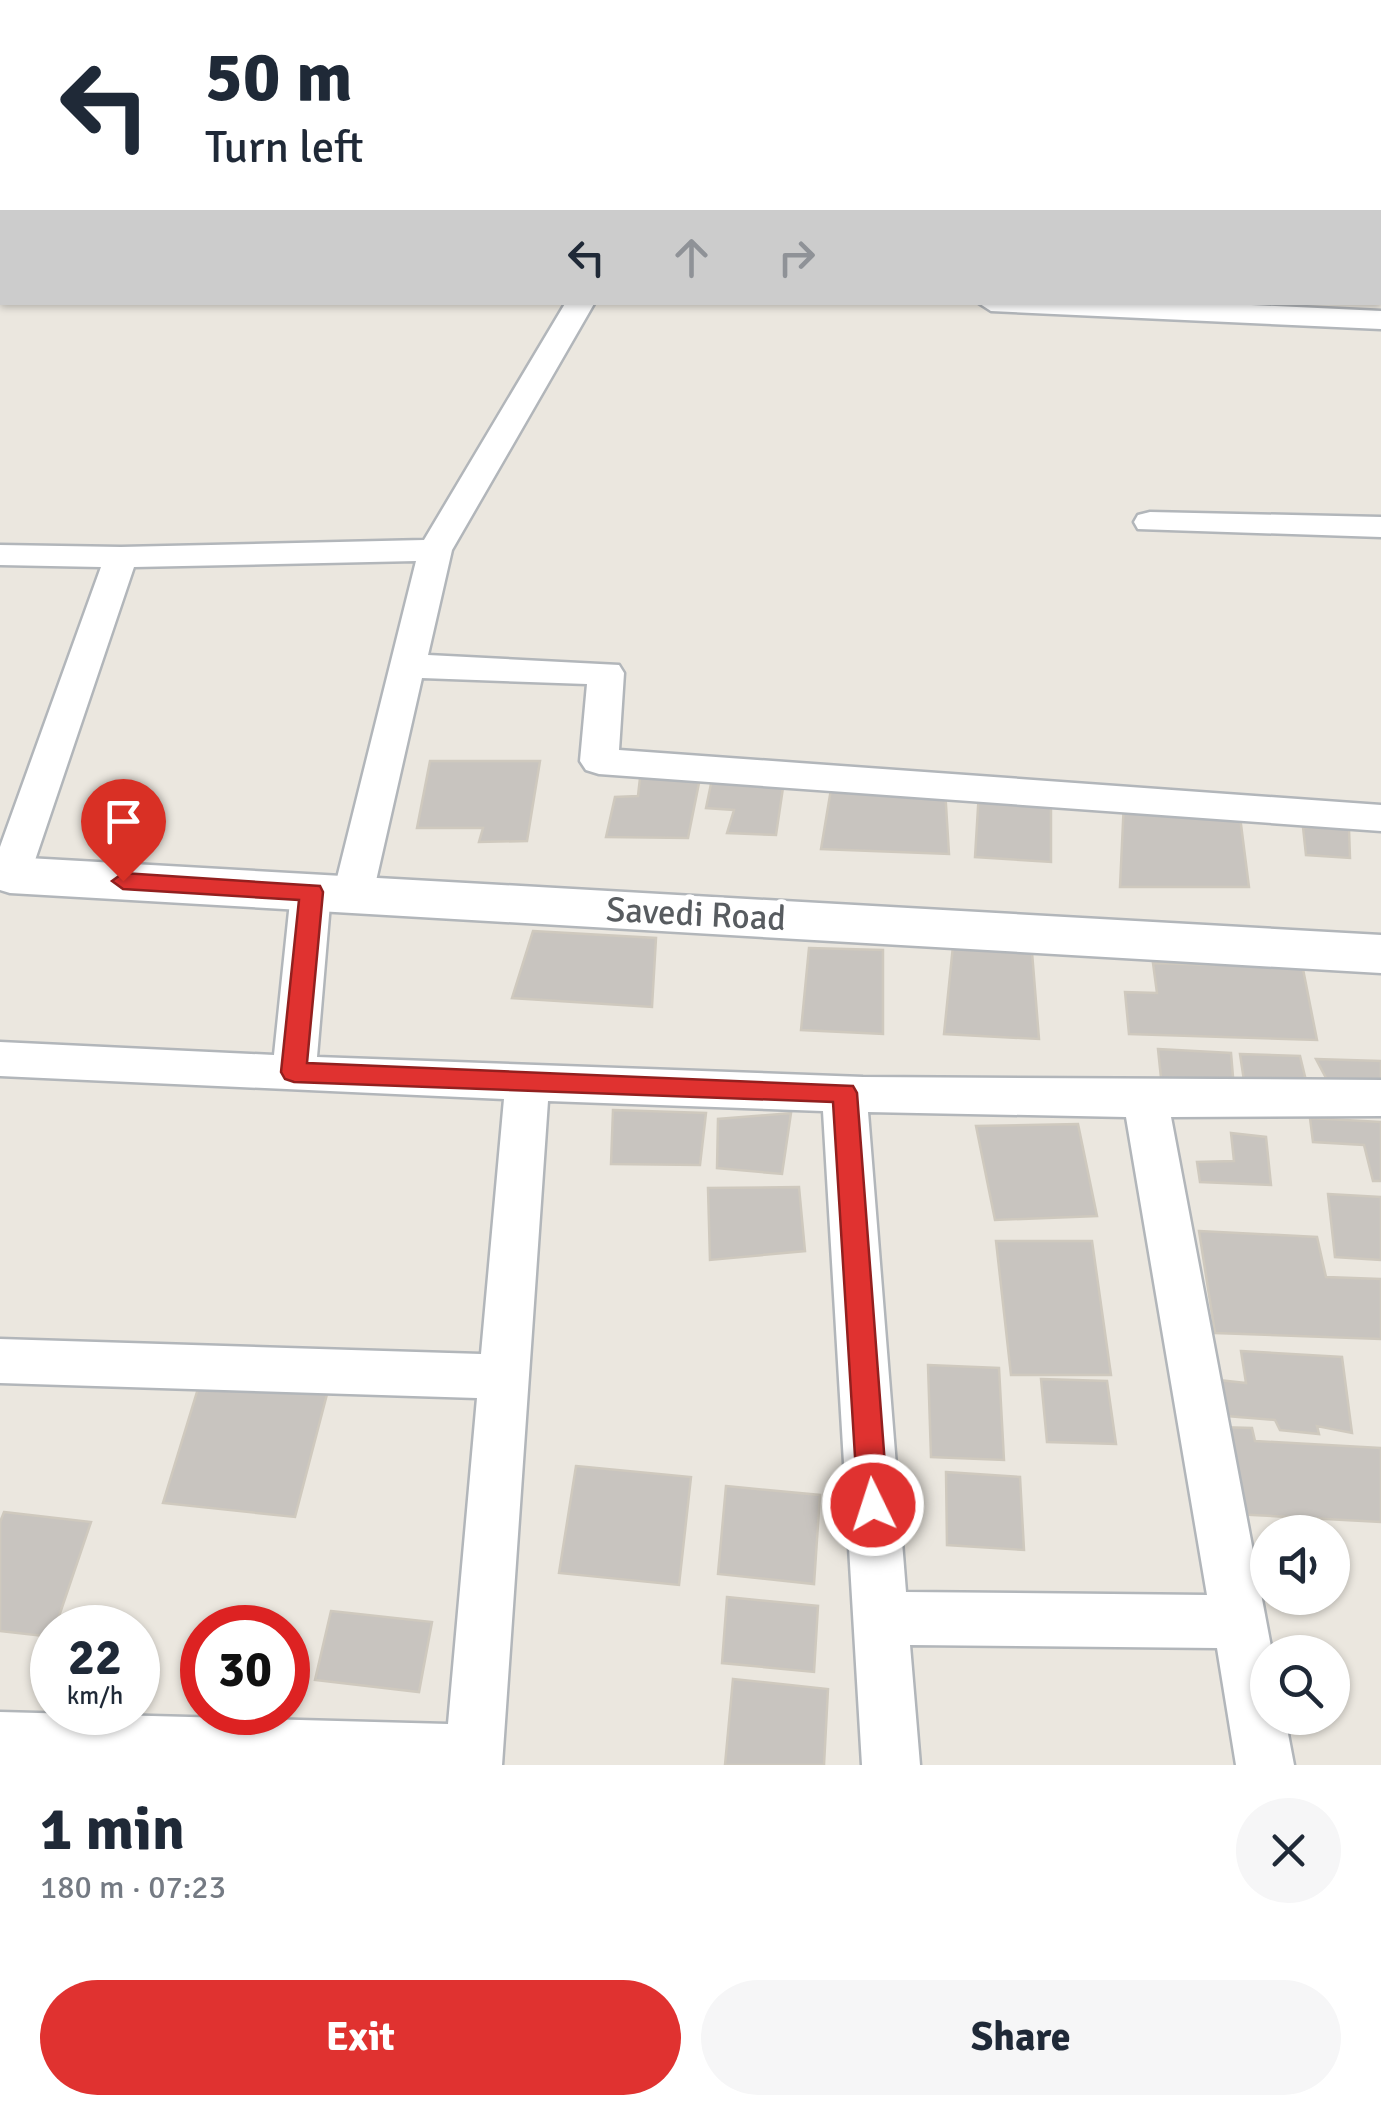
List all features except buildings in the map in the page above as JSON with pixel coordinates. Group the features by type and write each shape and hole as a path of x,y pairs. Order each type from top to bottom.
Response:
{"street":[{"path":"294,1072 332,893 407,666 435,550 579,305"},
{"path":"1057,305 1381,320"},
{"path":"1150,522 1381,528"},
{"path":"0,556 435,550"},
{"path":"5,874 121,557"},
{"path":"407,666 606,673 599,761 1381,818"},
{"name":"Savedi Road","path":"5,874 1381,954"},
{"path":"0,1059 527,1083 1146,1102 1381,1098"},
{"path":"0,1740 474,1759 527,1083"},
{"path":"844,1093 892,1765"},
{"path":"1146,1102 1265,1765"},
{"path":"0,1360 504,1378"},
{"path":"881,1618 1239,1622"}],"route":[{"path":"123,881 312,892 294,1072 844,1093 873,1505"}]}
